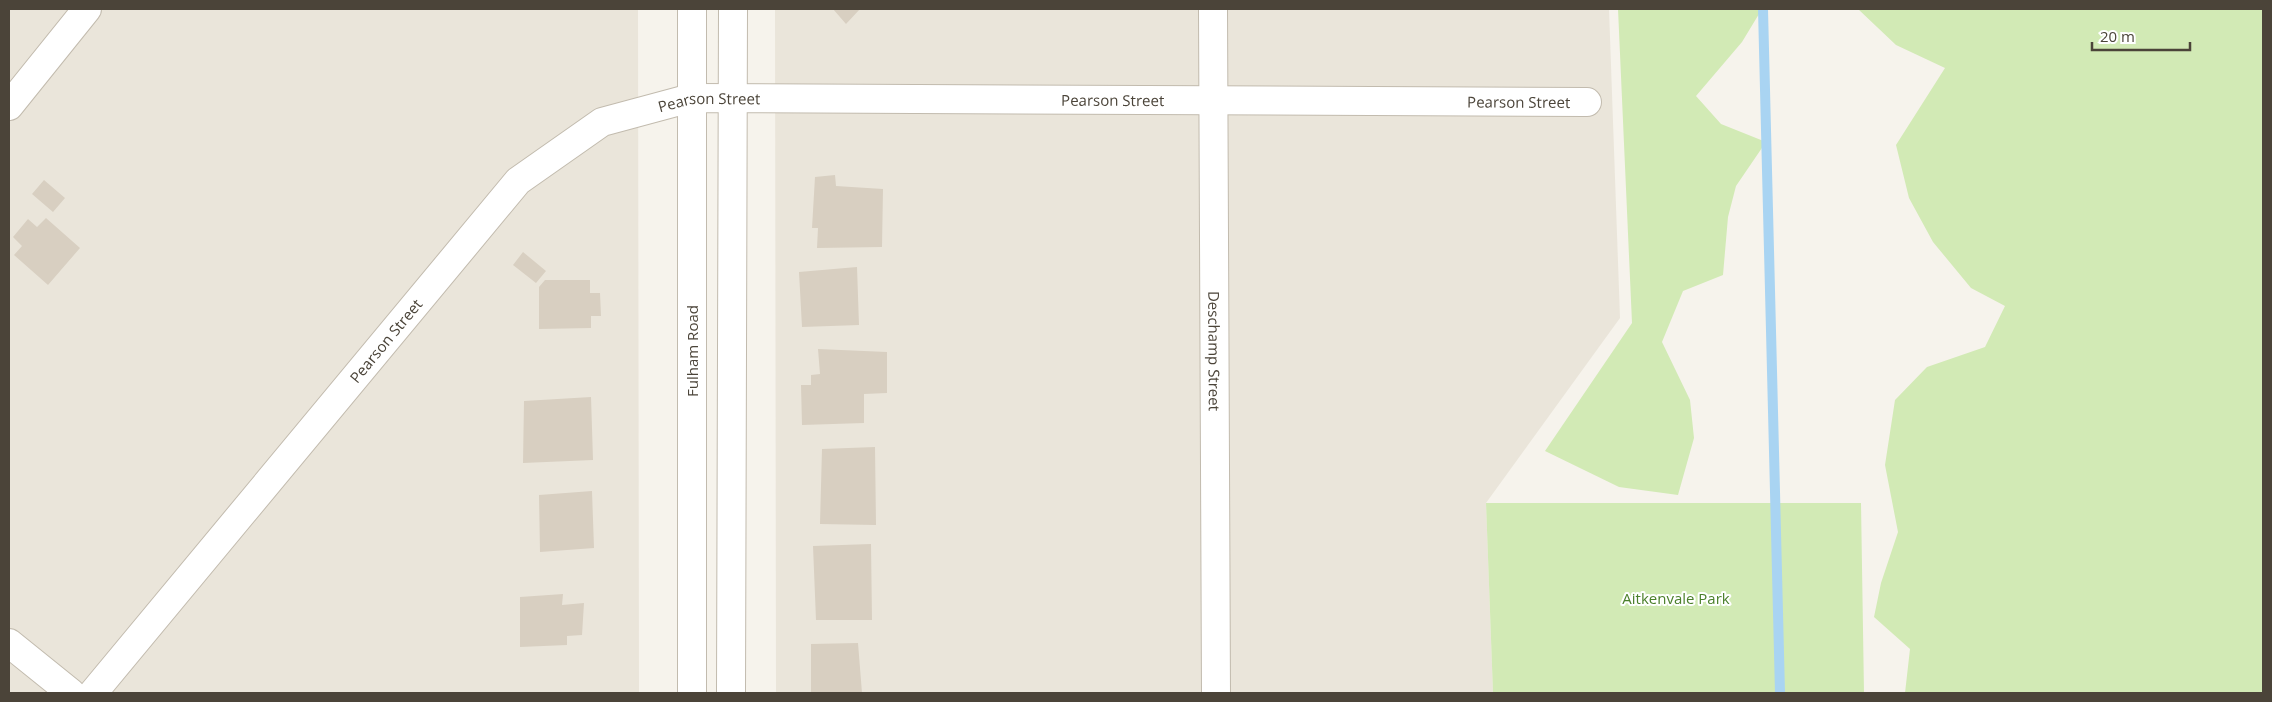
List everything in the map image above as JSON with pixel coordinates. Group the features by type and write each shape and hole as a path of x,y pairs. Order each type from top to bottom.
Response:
{"street":[{"path":"9,106 87,9"},
{"name":"Fulham Road","path":"692,9 692,693"},
{"path":"731,693 733,9"},
{"name":"Deschamp Street","path":"1213,9 1216,693"},
{"name":"Pearson Street","path":"93,693 518,181 602,122 692,98 1587,102"},
{"path":"9,643 71,693"}],"shaded area":[{"path":"9,9 638,9 639,693 9,693"},
{"path":"775,9 1609,9 1620,318 1486,503 1493,693 776,693"}],"green space":[{"path":"1618,9 1762,9 1742,42 1696,96 1721,124 1766,142 1736,186 1728,217 1723,275 1683,291 1662,342 1690,400 1694,438 1678,495 1619,487 1545,451 1632,323"},
{"path":"1858,9 2263,9 2263,693 1905,693 1910,649 1874,617 1881,583 1898,532 1885,465 1895,400 1927,367 1985,347 2005,306 1971,288 1933,242 1909,198 1896,145 1945,68 1896,45"},
{"name":"Aitkenvale Park","path":"1486,503 1861,503 1864,693 1493,693"}],"building":[{"path":"833,9 860,9 846,24"},
{"path":"835,175 836,186 883,189 882,247 817,248 818,228 812,228 815,177"},
{"path":"44,180 65,198 53,212 32,194"},
{"path":"46,218 80,248 48,285 14,255 22,246 13,237 28,219 37,227"},
{"path":"523,252 546,271 536,283 513,265"},
{"path":"857,267 859,325 802,327 799,272"},
{"path":"545,280 590,280 590,293 600,293 601,316 591,316 591,328 539,329 539,287"},
{"path":"818,349 887,352 887,393 864,394 864,423 802,425 801,385 811,385 811,375 820,374"},
{"path":"591,397 593,460 523,463 524,401"},
{"path":"875,447 876,525 820,524 822,449"},
{"path":"592,491 594,548 540,552 539,495"},
{"path":"871,544 872,620 816,620 813,546"},
{"path":"563,594 562,605 584,603 582,635 567,636 567,645 520,647 520,597"},
{"path":"858,643 862,693 811,693 811,644"}],"waterway":[{"path":"1763,9 1780,693"}]}
